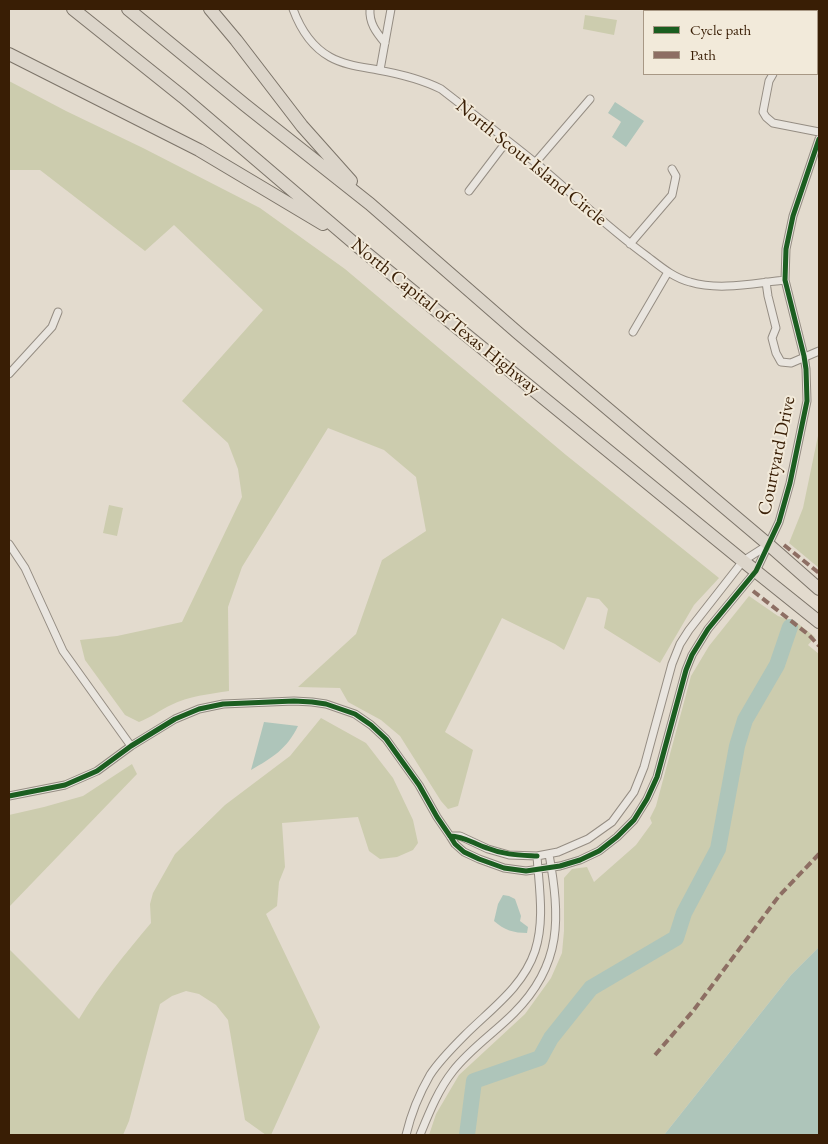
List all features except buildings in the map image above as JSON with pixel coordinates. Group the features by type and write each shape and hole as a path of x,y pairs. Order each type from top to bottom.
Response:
{"highway":[{"name":"North Capital of Texas Highway","path":"73,9 183,97 356,244 819,622"},
{"name":"North Capital of Texas Highway","path":"128,9 370,204 518,333 819,589"},
{"path":"210,9 302,126 370,204"},
{"path":"9,48 52,76"},
{"path":"9,54 199,150 356,244"}],"street":[{"name":"North Scout Island Circle","path":"293,9 296,19 305,34 318,49 342,63 427,82 441,89 536,163 630,244 682,280 706,285 727,286 785,280"},
{"path":"370,9 369,16 373,28 385,43"},
{"path":"380,70 391,9"},
{"path":"772,75 769,81 763,112 766,117 772,123 819,132"},
{"path":"536,163 590,98"},
{"name":"Courtyard Drive","path":"9,796 65,785 97,771 131,746 175,719 199,709 223,704 312,702 326,704 356,714 386,739 418,785 454,844 464,852 479,859 504,868 526,870 560,866 580,860 599,851 617,837 634,820 647,799 658,771 686,670 692,655 708,629 756,571 779,522 807,401 804,356 785,280 786,249 793,216 819,139"},
{"path":"469,191 508,141"},
{"path":"630,244 672,195 676,176 672,169"},
{"path":"633,332 668,272"},
{"path":"766,282 776,328 772,338 776,353 781,362 791,362 819,351"},
{"path":"9,374 52,327 58,312"},
{"path":"9,544 25,568 63,651 131,746"},
{"path":"450,836 460,836 488,849 509,855 537,856 558,852 588,839 612,822 634,792 644,767 672,664 680,644 743,561 769,545"},
{"path":"644,767 658,771"},
{"path":"420,1135 429,1112 453,1071 483,1040 513,1014 529,996 542,976 550,955 557,920 556,899 549,854"},
{"path":"406,1135 416,1102 431,1074 466,1034 510,992 526,972 535,951 540,930 541,910 537,856"}],"shaded area":[{"path":"585,15 617,20 614,35 583,29"},
{"path":"9,81 260,208 345,269 566,455 719,578 694,605 660,663 604,628 608,609 599,599 587,597 564,650 502,618 445,732 473,750 458,806 448,809 400,736 381,720 348,702 340,688 298,687 356,634 382,560 426,531 416,477 384,450 328,428 242,567 228,607 229,691 185,699 139,722 125,715 85,660 80,640 117,636 182,622 242,497 238,469 228,443 182,401 263,310 174,225 145,251 40,170 9,170"},
{"path":"615,102 644,121 626,147 612,137 621,122 608,113"},
{"path":"819,431 819,568 789,543 803,508"},
{"path":"109,505 123,508 117,536 103,533"},
{"path":"749,596 778,616 796,622 815,637 808,645 819,654 819,947 791,975 664,1135 429,1135 436,1114 459,1075 525,1014 551,978 562,953 564,878 572,869 587,867 594,882 636,845 652,823 650,818 656,806 691,676 709,646"},
{"path":"321,718 366,743 393,778 413,820 418,843 413,850 397,857 380,859 369,851 358,817 282,823 285,867 279,882 277,906 266,914 320,1027 271,1135 266,1135 245,1120 228,1020 216,1005 199,994 186,991 172,996 160,1004 129,1121 123,1135 9,1135 9,949 79,1019 104,981 151,923 150,904 153,893 175,854 225,805 290,756"},
{"path":"264,722 298,726 284,747 251,770"},
{"path":"132,764 137,774 9,907 9,815 83,796"},
{"path":"503,895 515,899 521,916 520,921 528,927 527,933 509,930 494,921 498,904"},
{"path":"819,947 819,1135 664,1135 791,975"}],"waterway":[{"path":"467,1135 474,1081 540,1058 551,1038 591,988 676,938 684,913 718,849 737,746 745,720 777,665 790,627"}],"marked path":[{"path":"784,545 819,573"},
{"path":"753,591 809,635 819,646"},
{"path":"655,1055 693,1011 779,896 819,854"}],"cycle path":[{"path":"9,796 65,785 97,771 131,746 175,719 199,709 223,704 312,702 326,704 355,714 386,739 419,785 455,844 464,852 479,859 504,868 526,871 560,866 580,860 599,851 617,837 634,820 647,799 657,777 686,670 692,655 708,629 756,571 779,522 790,483 807,401 804,356 785,280 786,249 793,216 819,139"},
{"path":"450,836 455,836 499,852 537,856"}]}
